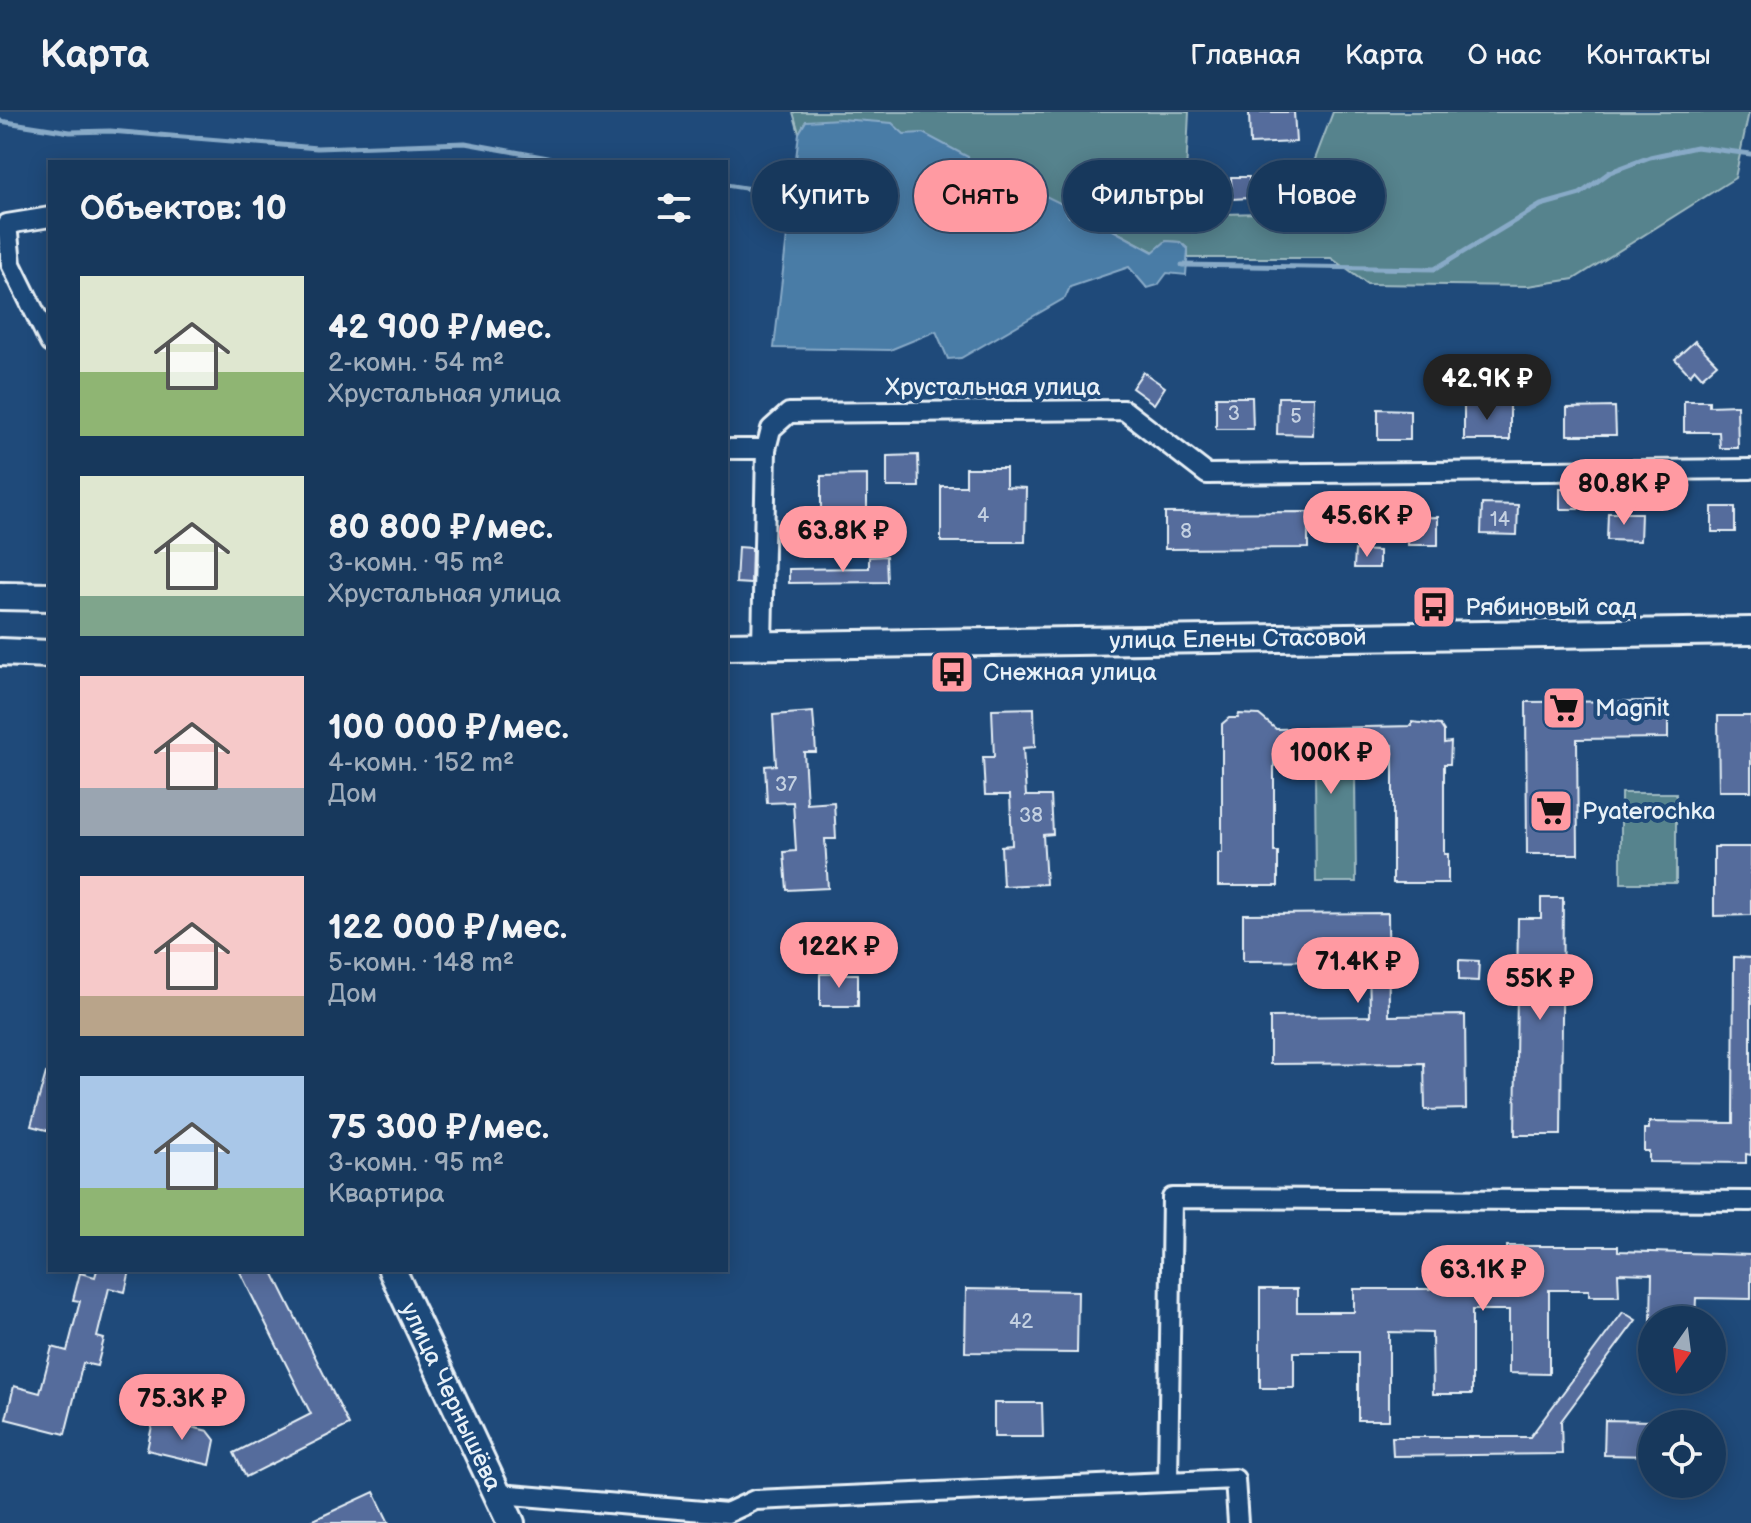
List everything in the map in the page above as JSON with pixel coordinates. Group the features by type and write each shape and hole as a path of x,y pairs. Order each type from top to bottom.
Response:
{"main road":[{"path":"0,596 48,597"},
{"name":"улица Елены Стасовой","path":"728,646 1751,631"},
{"path":"0,652 48,654"},
{"name":"улица Чернышёва","path":"393,1272 511,1523"}],"street":[{"path":"48,217 7,224 11,264 48,339"},
{"name":"Хрустальная улица","path":"766,449 771,429 789,413 1124,410 1207,474 1751,469"},
{"path":"728,449 766,449 762,645"},
{"path":"1168,1481 1172,1198 1751,1201"},
{"path":"499,1494 643,1514 727,1513 755,1500 1235,1479 1238,1523"}],"green space":[{"path":"793,112 1189,112 1187,160 1063,160 1063,216 1047,209 1047,160 946,160 904,134 806,121 799,133"},
{"path":"1333,112 1749,112 1735,178 1574,279 1528,286 1367,284 1331,258 1188,258 1188,249 1180,242 1166,241 1154,252 1117,232 1232,232 1232,214 1248,213 1248,232 1385,232 1385,160 1315,160"},
{"path":"1315,773 1355,773 1356,882 1316,882"},
{"path":"1621,793 1676,793 1676,883 1621,883"}],"water":[{"path":"840,119 892,123 904,134 923,133 968,157 968,160 914,160 914,232 1047,232 1047,197 1063,206 1063,232 1116,232 1153,252 1166,241 1180,242 1188,249 1186,275 1167,273 1158,285 1147,288 1129,267 1070,287 1065,298 961,358 948,359 936,331 890,350 774,348 787,232 898,232 898,160 796,160 799,133 806,121"}],"building":[{"path":"1249,112 1294,112 1296,142 1250,144"},
{"path":"1232,177 1248,177 1248,198 1232,199"},
{"path":"1695,341 1717,364 1702,377 1695,369 1690,375 1675,359"},
{"path":"1143,372 1165,387 1154,404 1132,388"},
{"path":"1216,397 1252,397 1253,429 1216,429"},
{"path":"1278,397 1314,397 1313,435 1277,434"},
{"path":"1684,401 1709,401 1709,406 1737,405 1738,448 1720,448 1719,432 1684,432"},
{"path":"1510,404 1510,440 1464,440 1464,405"},
{"path":"1615,407 1616,435 1567,435 1567,408"},
{"path":"1378,409 1410,410 1410,440 1378,440"},
{"path":"918,455 919,487 887,487 887,456"},
{"path":"966,468 1006,468 1006,487 1026,488 1025,542 941,542 941,486 966,486"},
{"path":"867,475 867,518 857,518 857,531 801,532 800,515 821,515 821,476"},
{"path":"1560,489 1578,489 1578,509 1560,509"},
{"path":"1482,504 1518,505 1517,535 1481,534"},
{"path":"1712,507 1735,507 1735,532 1712,532"},
{"path":"1308,512 1308,548 1165,549 1165,513"},
{"path":"1608,513 1641,513 1640,541 1607,540"},
{"path":"1438,517 1438,545 1408,545 1407,518"},
{"path":"738,547 752,548 751,584 736,583"},
{"path":"1355,550 1379,551 1379,568 1354,568"},
{"path":"886,556 887,582 789,583 789,569 869,568 869,557"},
{"path":"1668,701 1668,738 1577,739 1578,854 1527,854 1526,702"},
{"path":"1034,708 1035,747 1023,748 1026,796 1051,796 1053,834 1043,835 1046,884 1003,886 1001,846 1012,845 1010,795 985,795 983,757 994,757 992,709"},
{"path":"813,712 816,752 804,752 807,804 834,802 836,839 825,839 828,888 787,890 784,852 796,851 793,802 767,803 765,766 776,765 773,715"},
{"path":"1239,714 1259,715 1276,729 1412,726 1412,722 1440,725 1444,731 1444,743 1451,742 1450,764 1444,764 1444,854 1448,854 1448,883 1393,883 1393,745 1274,748 1274,852 1278,852 1278,886 1218,886 1218,853 1222,853 1222,724 1229,718 1238,718"},
{"path":"1718,716 1751,716 1751,791 1719,791"},
{"path":"1714,847 1751,847 1751,915 1714,916"},
{"path":"1541,898 1563,898 1561,1135 1515,1135 1518,918 1541,918"},
{"path":"1388,913 1389,1016 1465,1015 1466,1109 1425,1110 1424,1063 1270,1064 1270,1017 1370,1016 1369,960 1243,961 1243,914"},
{"path":"1734,957 1751,958 1751,1155 1746,1154 1746,1163 1649,1162 1649,1151 1644,1151 1644,1129 1649,1129 1649,1122 1733,1123"},
{"path":"1459,960 1479,961 1478,981 1459,980"},
{"path":"820,974 858,974 858,1006 820,1006"},
{"path":"46,1073 48,1074 48,1130 31,1126"},
{"path":"1507,1246 1618,1246 1618,1251 1751,1255 1751,1299 1696,1298 1696,1306 1651,1306 1652,1274 1618,1273 1619,1296 1589,1296 1589,1290 1549,1290 1549,1374 1509,1373 1509,1310 1472,1310 1472,1394 1433,1394 1432,1333 1389,1332 1389,1420 1358,1420 1358,1352 1294,1352 1294,1388 1260,1388 1260,1289 1297,1289 1297,1312 1354,1312 1354,1289 1430,1289 1430,1269 1507,1269"},
{"path":"96,1272 130,1272 125,1292 109,1288 97,1337 104,1339 97,1366 83,1363 65,1434 6,1419 14,1386 40,1393 52,1347 67,1351 80,1301 73,1300 80,1273 95,1277"},
{"path":"240,1272 273,1272 349,1425 246,1477 234,1453 311,1414"},
{"path":"966,1289 1078,1291 1077,1353 965,1352"},
{"path":"1623,1312 1636,1320 1561,1421 1562,1454 1393,1456 1392,1437 1530,1437"},
{"path":"994,1403 1042,1403 1043,1437 994,1437"},
{"path":"162,1420 208,1431 215,1440 210,1465 147,1450 152,1426"},
{"path":"1605,1420 1638,1421 1638,1456 1604,1455"},
{"path":"374,1492 389,1523 307,1523"}],"waterway":[{"path":"0,121 70,132 110,131 317,148 465,143 559,160"},
{"path":"1182,265 1435,269 1541,205 1580,194 1610,172 1650,157 1696,147 1751,154"},
{"path":"728,185 752,189"}],"place":[{"name":"Рябиновый сад","path":"1434,607"},
{"name":"Снежная улица","path":"952,672"},
{"name":"Magnit","path":"1564,708"},
{"name":"Pyaterochka","path":"1551,811"}]}
